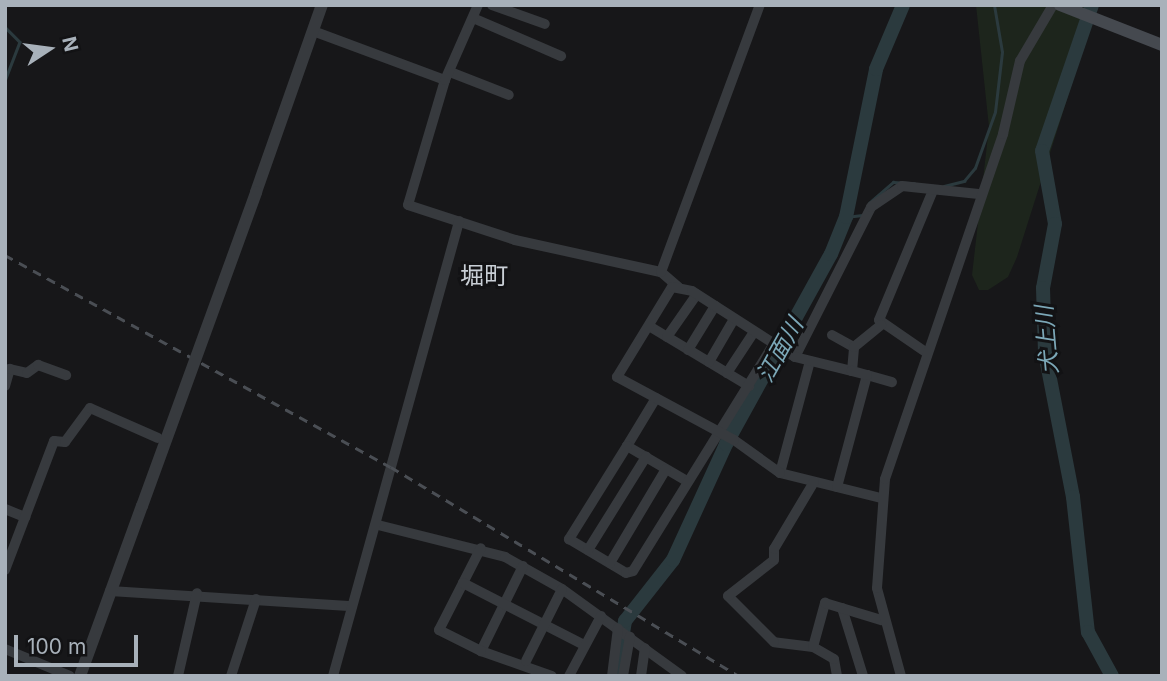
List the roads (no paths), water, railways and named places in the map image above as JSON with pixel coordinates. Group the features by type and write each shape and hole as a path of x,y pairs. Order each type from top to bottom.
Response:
{"main road":[{"path":"1061,6 1162,45"}],"street":[{"path":"80,676 322,5"},
{"path":"478,5 447,76 408,205 515,240 661,272 678,287"},
{"path":"492,5 545,24"},
{"path":"661,272 760,5"},
{"path":"901,676 881,620 875,553 881,498 979,194 1003,134 1020,61 1053,5"},
{"path":"473,18 561,56"},
{"path":"313,31 509,95"},
{"path":"656,398 569,539 610,563 633,571 687,481 726,436 749,386 783,351 872,207 894,188 979,194"},
{"path":"881,325 880,311 933,190"},
{"path":"333,676 349,606 378,525 384,478 459,221"},
{"path":"881,498 780,473 726,436 617,377 672,286 697,294 783,351 810,361 892,382"},
{"path":"667,337 697,294"},
{"path":"688,350 715,306"},
{"path":"709,362 734,319"},
{"path":"881,325 927,353"},
{"path":"852,370 854,347 881,325"},
{"path":"649,326 749,386"},
{"path":"727,373 754,332"},
{"path":"832,334 854,347"},
{"path":"780,473 810,361"},
{"path":"5,386 8,367 27,373 37,365 66,375"},
{"path":"837,487 867,375"},
{"path":"5,570 54,441 65,442 90,408 158,438"},
{"path":"627,446 687,481"},
{"path":"588,550 646,457"},
{"path":"610,563 666,469"},
{"path":"814,482 774,548 774,560 728,596 774,642 813,646 834,659 837,676"},
{"path":"5,509 25,517"},
{"path":"378,525 481,548 523,566 562,589 682,676"},
{"path":"481,548 439,630 481,651 526,661 552,676"},
{"path":"481,651 523,566"},
{"path":"463,583 584,645"},
{"path":"526,661 562,589"},
{"path":"110,592 197,593 349,606"},
{"path":"178,676 197,593"},
{"path":"234,675 256,599"},
{"path":"813,646 825,603 881,620"},
{"path":"842,608 863,676"},
{"path":"569,676 601,616"},
{"path":"612,676 618,628"},
{"path":"624,676 630,637"},
{"path":"641,676 645,648"},
{"path":"5,649 70,676"},
{"path":"662,676 664,663"}],"waterway":[{"name":"江面川","path":"616,676 625,621 673,560 726,444 831,254 846,217 876,69 903,5"},
{"path":"944,186 964,181 975,168 995,112 1002,52 994,5"},
{"name":"犬上川","path":"1092,5 1042,151 1055,224 1043,288 1045,353 1073,497 1088,632 1112,676"},
{"path":"5,27 20,42 5,81"},
{"path":"869,203 893,182 914,183"},
{"path":"846,217 862,215"}],"railway":[{"path":"5,255 391,467 739,676"}],"district":[{"name":"堀町","path":"484,276"}]}
